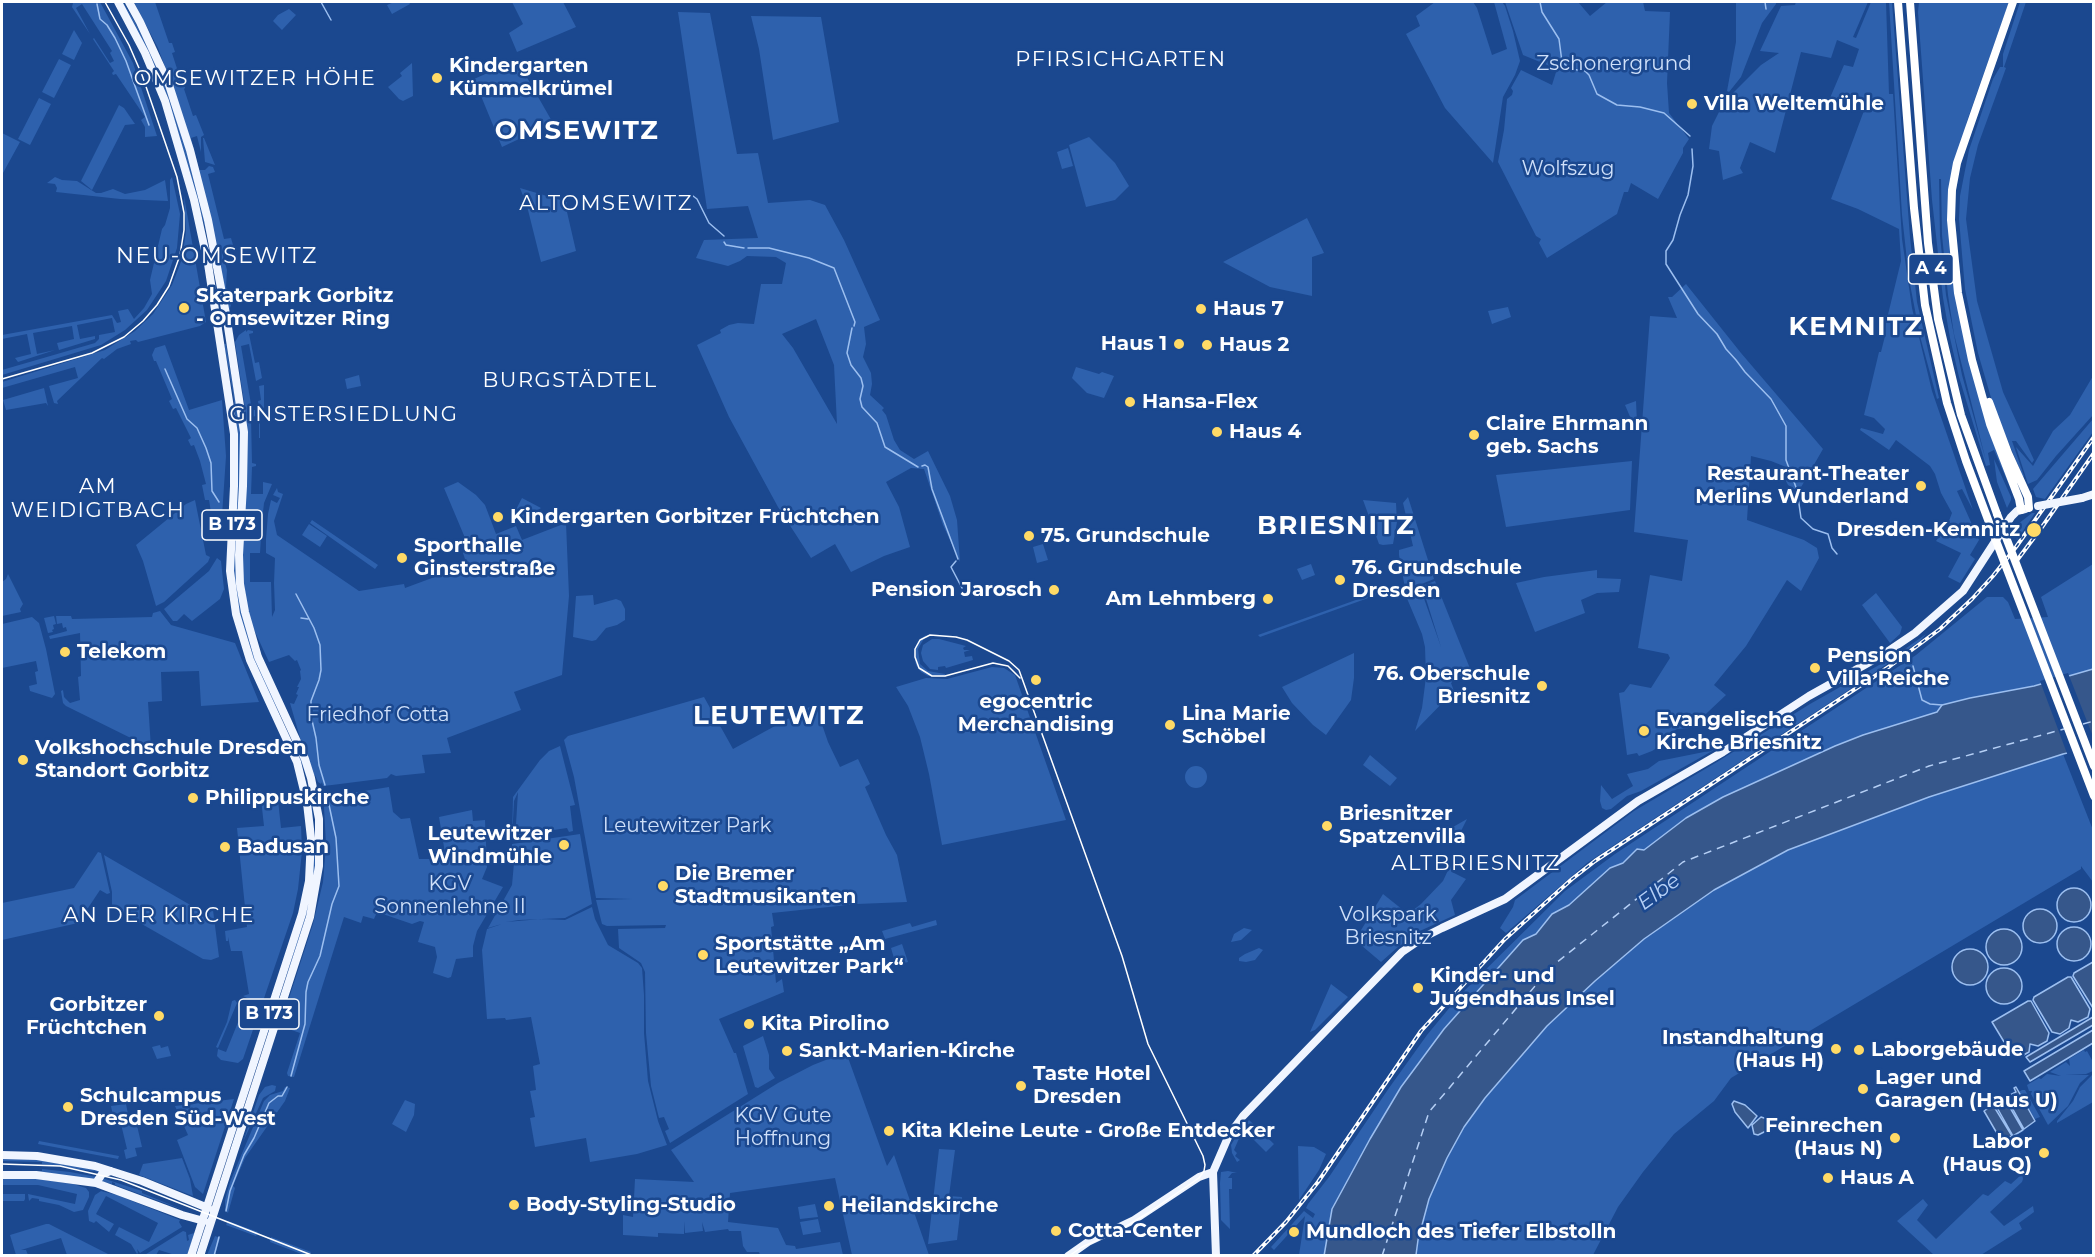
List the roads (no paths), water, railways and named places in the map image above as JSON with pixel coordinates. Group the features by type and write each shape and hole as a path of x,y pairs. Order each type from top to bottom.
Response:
{"highway":[{"name":"A 4","path":"1898,2 1915,219 1925,305 1947,403 1966,461 2094,796"},
{"path":"2013,2 1957,163 1952,190 1951,220 1958,293 1972,360 1990,424 2019,499 2029,508"},
{"path":"2017,2 1966,150 1958,191 1956,219 1962,284 1976,356 1991,408 2007,453 2028,497 2029,508"},
{"name":"A 4","path":"1910,4 1928,243 1938,319 1961,415 2094,766"}],"main road":[{"name":"B 173","path":"118,2 145,53 165,101 194,200 208,264 234,434 230,571 236,614 250,660 297,762 310,820 310,865 302,914 191,1256"},
{"name":"B 173","path":"129,2 169,85 190,150 208,220 226,314 243,432 239,555 244,612 258,657 305,759 319,819 319,866 310,917 200,1256"},
{"path":"1216,1256 1213,1172 1234,1126 1402,952 1434,932 1505,899 1545,871 1616,815 1740,742 1801,701 1884,654 1915,633 1963,591 2007,523 2029,508 2094,494"},
{"path":"2,1155 37,1156 72,1161 111,1171 142,1181 215,1212"},
{"path":"96,1183 102,1174 111,1171"},
{"path":"1068,1256 1088,1242 1134,1220 1197,1178 1213,1172"},
{"path":"2,1175 36,1175 96,1183 211,1223"}],"water":[{"name":"Elbe","path":"2093,669 2093,747 2063,754 1929,797 1788,850 1714,890 1644,939 1595,981 1547,1026 1485,1098 1464,1127 1447,1158 1429,1199 1416,1255 1324,1256 1332,1209 1401,1087 1444,1029 1523,940 1536,934 1552,914 1569,905 1610,868 1623,863 1637,849 1644,850 1686,818 1723,797 1835,746 1937,712 1942,705 2034,686"},
{"path":"2074,888 2086,893 2091,905 2086,917 2074,922 2062,917 2057,905 2062,893"},
{"path":"2040,909 2052,914 2057,926 2052,938 2040,943 2028,938 2023,926 2028,914"},
{"path":"2074,927 2086,932 2091,944 2086,956 2074,961 2062,956 2057,944 2062,932"},
{"path":"2004,929 2016,935 2022,947 2016,959 2004,965 1992,959 1986,947 1992,935"},
{"path":"1970,949 1982,955 1988,967 1982,979 1970,985 1958,979 1952,967 1958,955"},
{"path":"2093,962 2093,1008 2073,976 2074,973"},
{"path":"2004,968 2016,974 2022,986 2016,998 2004,1004 1992,998 1986,986 1992,974"},
{"path":"2071,977 2090,1009 2088,1017 2078,1022 2071,1020 2069,1028 2060,1034 2052,1032 2033,1000 2034,997"},
{"path":"2031,1001 2049,1033 2047,1041 2038,1046 2030,1044 2029,1052 2020,1057 2012,1055 1992,1022"},
{"path":"2093,1017 2093,1025 2030,1062 2026,1057"},
{"path":"2093,1030 2093,1043 2030,1081 2024,1071"},
{"path":"2016,1087 2035,1121 2024,1129 2006,1097 2016,1092 2014,1088"},
{"path":"2005,1099 2023,1130 2013,1136 1995,1104"},
{"path":"1734,1101 1745,1105 1757,1116 1748,1128 1735,1112 1732,1104"},
{"path":"1993,1105 2012,1136 2002,1142 1984,1111"},
{"path":"1761,1117 1767,1119 1768,1130 1758,1135 1754,1134 1752,1125"}],"waterway":[{"path":"321,2 331,20"},
{"path":"1540,2 1542,12 1559,39 1562,62 1571,69 1585,71 1597,94 1617,105 1640,107 1664,113 1690,136"},
{"path":"1765,2 1766,9"},
{"path":"97,4 100,19 107,25 126,61 149,125"},
{"path":"1692,149 1693,166 1688,195 1673,240 1666,251 1666,264 1698,314 1717,334 1745,372 1771,399 1786,426 1786,460 1797,490 1801,518 1813,529 1828,534 1832,548 1837,554"},
{"path":"693,196 697,199 709,223 724,236"},
{"path":"724,242 726,245 744,248"},
{"path":"748,248 769,248 809,258 834,268 855,322 854,326"},
{"path":"852,328 847,353 851,365 861,378 862,407 877,423 885,447 918,467"},
{"path":"165,369 187,419 197,428 206,448 211,463 212,491 219,502"},
{"path":"922,466 928,467 932,489 958,559"},
{"path":"956,561 951,567 962,588"},
{"path":"296,594 314,628 320,645 321,670 311,701 311,716 319,765 325,785"},
{"path":"301,618 308,619"},
{"path":"1913,666 1922,700 1930,704 1942,705"},
{"path":"291,1076 305,1024 308,982 320,956 332,904 339,886 336,838 328,800"},
{"path":"226,1211 230,1191 244,1155 269,1103 278,1096 282,1096 287,1087"},
{"path":"214,1256 219,1237"}],"tram line":[{"path":"2,379 92,353 124,337 157,305 169,286 180,255 184,213 177,177 142,75 129,45 105,2"},
{"path":"1020,678 1008,666 993,663 945,676 932,676 919,668 915,649 920,640 930,635 956,637 967,640 1009,661 1019,670 1122,956 1148,1044 1203,1156 1205,1165 1199,1178 1148,1213 1069,1256"},
{"path":"2,1164 60,1166 121,1180 314,1256"}],"railway":[{"path":"1253,1256 1286,1222 1318,1182 1421,1031 1505,939 1595,861 1890,666 1940,629 1993,576 2094,437"},
{"path":"2015,563 2094,453"}],"place":[{"name":"Kindergarten Kümmelkrümel","path":"437,78"},
{"name":"Villa Weltemühle","path":"1692,104"},
{"name":"Skaterpark Gorbitz - Omsewitzer Ring","path":"184,308"},
{"name":"Haus 7","path":"1201,309"},
{"name":"Haus 1","path":"1179,344"},
{"name":"Haus 2","path":"1207,345"},
{"name":"Hansa-Flex","path":"1130,402"},
{"name":"Haus 4","path":"1217,432"},
{"name":"Claire Ehrmann geb. Sachs","path":"1474,435"},
{"name":"Restaurant-Theater Merlins Wunderland","path":"1921,486"},
{"name":"Kindergarten Gorbitzer Früchtchen","path":"498,517"},
{"name":"Dresden-Kemnitz","path":"2034,530"},
{"name":"75. Grundschule","path":"1029,536"},
{"name":"Sporthalle Ginsterstraße","path":"402,558"},
{"name":"76. Grundschule Dresden","path":"1340,580"},
{"name":"Pension Jarosch","path":"1054,590"},
{"name":"Am Lehmberg","path":"1268,599"},
{"name":"Telekom","path":"65,652"},
{"name":"Pension Villa Reiche","path":"1815,668"},
{"name":"egocentric Merchandising","path":"1036,680"},
{"name":"76. Oberschule Briesnitz","path":"1542,686"},
{"name":"Lina Marie Schöbel","path":"1170,725"},
{"name":"Evangelische Kirche Briesnitz","path":"1644,731"},
{"name":"Volkshochschule Dresden Standort Gorbitz","path":"23,760"},
{"name":"Philippuskirche","path":"193,798"},
{"name":"Briesnitzer Spatzenvilla","path":"1327,826"},
{"name":"Leutewitzer Windmühle","path":"564,845"},
{"name":"Badusan","path":"225,847"},
{"name":"Die Bremer Stadtmusikanten","path":"663,886"},
{"name":"Sportstätte „Am Leutewitzer Park“","path":"703,955"},
{"name":"Kinder- und Jugendhaus Insel","path":"1418,988"},
{"name":"Gorbitzer Früchtchen","path":"159,1016"},
{"name":"Kita Pirolino","path":"749,1024"},
{"name":"Instandhaltung (Haus H)","path":"1836,1049"},
{"name":"Laborgebäude","path":"1859,1050"},
{"name":"Sankt-Marien-Kirche","path":"787,1051"},
{"name":"Taste Hotel Dresden","path":"1021,1086"},
{"name":"Lager und Garagen (Haus U)","path":"1863,1089"},
{"name":"Schulcampus Dresden Süd-West","path":"68,1107"},
{"name":"Kita Kleine Leute - Große Entdecker","path":"889,1131"},
{"name":"Feinrechen (Haus N)","path":"1895,1138"},
{"name":"Labor (Haus Q)","path":"2044,1153"},
{"name":"Haus A","path":"1828,1178"},
{"name":"Body-Styling-Studio","path":"514,1205"},
{"name":"Heilandskirche","path":"829,1206"},
{"name":"Cotta-Center","path":"1056,1231"},
{"name":"Mundloch des Tiefer Elbstolln","path":"1294,1232"}],"district":[{"name":"PFIRSICHGARTEN","path":"1121,60"},
{"name":"OMSEWITZER HÖHE","path":"255,79"},
{"name":"OMSEWITZ","path":"577,131"},
{"name":"ALTOMSEWITZ","path":"606,204"},
{"name":"NEU-OMSEWITZ","path":"217,257"},
{"name":"KEMNITZ","path":"1856,327"},
{"name":"BURGSTÄDTEL","path":"570,381"},
{"name":"GINSTERSIEDLUNG","path":"344,415"},
{"name":"AM WEIDIGTBACH","path":"98,499"},
{"name":"BRIESNITZ","path":"1336,526"},
{"name":"LEUTEWITZ","path":"779,716"},
{"name":"ALTBRIESNITZ","path":"1476,864"},
{"name":"AN DER KIRCHE","path":"159,916"}],"park label":[{"name":"Zschonergrund","path":"1614,64"},
{"name":"Wolfszug","path":"1568,169"},
{"name":"Friedhof Cotta","path":"378,715"},
{"name":"Leutewitzer Park","path":"687,826"},
{"name":"KGV Sonnenlehne II","path":"450,896"},
{"name":"Volkspark Briesnitz","path":"1388,926"},
{"name":"KGV Gute Hoffnung","path":"783,1128"}]}
